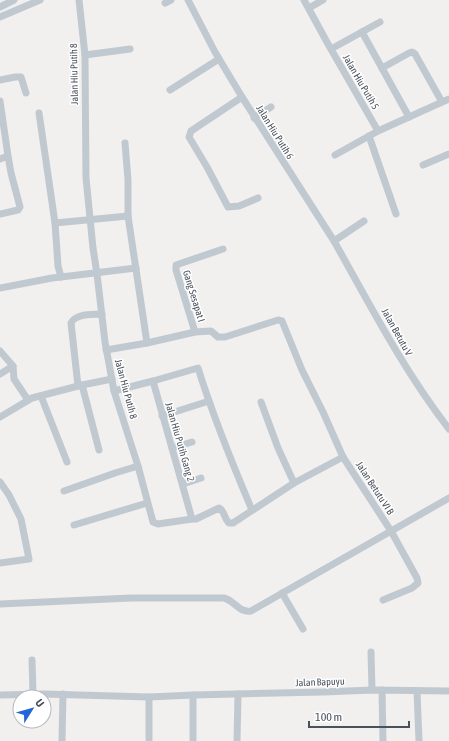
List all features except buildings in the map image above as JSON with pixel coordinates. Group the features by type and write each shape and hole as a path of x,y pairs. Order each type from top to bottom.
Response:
{"street":[{"path":"0,7 14,0"},
{"path":"0,17 26,3 40,0"},
{"name":"Jalan Hiu Putih 8","path":"79,0 85,55 86,178 106,350 114,391 138,466 147,503 154,523 192,519"},
{"name":"Jalan Hiu Putih 6","path":"188,0 219,59 254,118 334,240"},
{"name":"Jalan Hiu Putih 5","path":"304,0 378,131"},
{"path":"309,8 323,0"},
{"path":"331,49 380,22"},
{"path":"362,32 409,117"},
{"path":"85,55 130,49"},
{"path":"335,155 378,131 446,101 415,54 409,53 382,68"},
{"path":"170,90 219,59"},
{"path":"0,80 22,77 26,94"},
{"path":"242,97 190,131 189,137 228,207 239,206 258,198"},
{"path":"0,101 11,173 20,207 18,210 0,214"},
{"path":"254,118 271,107"},
{"path":"39,113 55,222 58,266 61,277"},
{"path":"369,136 396,214"},
{"path":"125,143 128,180 128,216 147,343"},
{"path":"423,165 449,154"},
{"path":"0,159 8,156"},
{"path":"55,222 128,216"},
{"path":"334,240 364,221"},
{"name":"Jalan Betutu V","path":"334,240 403,365 449,429"},
{"name":"Gang Sesapat I","path":"195,332 176,270 176,265 223,249"},
{"path":"0,288 52,278 97,274 136,268"},
{"path":"99,450 80,385 71,323 72,320 82,316 102,314"},
{"name":"Jalan Betutu VI B","path":"195,332 211,331 218,337 224,337 278,320 282,321 302,370 343,457 391,531 418,583 412,588 383,600"},
{"path":"106,350 147,343 195,332"},
{"path":"0,351 13,366 14,379 28,400"},
{"path":"0,374 13,366"},
{"path":"114,391 198,368 208,401 252,510"},
{"path":"0,416 28,400 80,385 112,379"},
{"name":"Jalan Hiu Putih Gang 2","path":"153,381 192,519"},
{"path":"41,396 67,462"},
{"path":"162,416 208,401"},
{"path":"261,402 278,448 294,483"},
{"path":"172,448 192,442"},
{"path":"192,519 196,519 218,508 223,511 229,523 233,523 294,483 343,457"},
{"path":"64,491 138,466"},
{"path":"182,484 201,478"},
{"path":"0,482 12,499 22,519 29,559 0,563"},
{"path":"0,604 131,598 224,598 230,600 240,610 245,612 251,611 449,498"},
{"path":"74,525 147,503"},
{"path":"282,593 303,629"},
{"path":"371,652 372,690"},
{"path":"32,660 33,689"},
{"name":"Jalan Bapuyu","path":"52,694 149,697 194,694 372,690 449,691"},
{"path":"382,690 383,741"},
{"path":"417,691 419,741"},
{"path":"62,741 63,694"},
{"path":"193,741 194,694"},
{"path":"237,741 238,694"},
{"name":"Jalan Bapuyu","path":"0,695 12,695"},
{"path":"149,697 149,741"}]}
